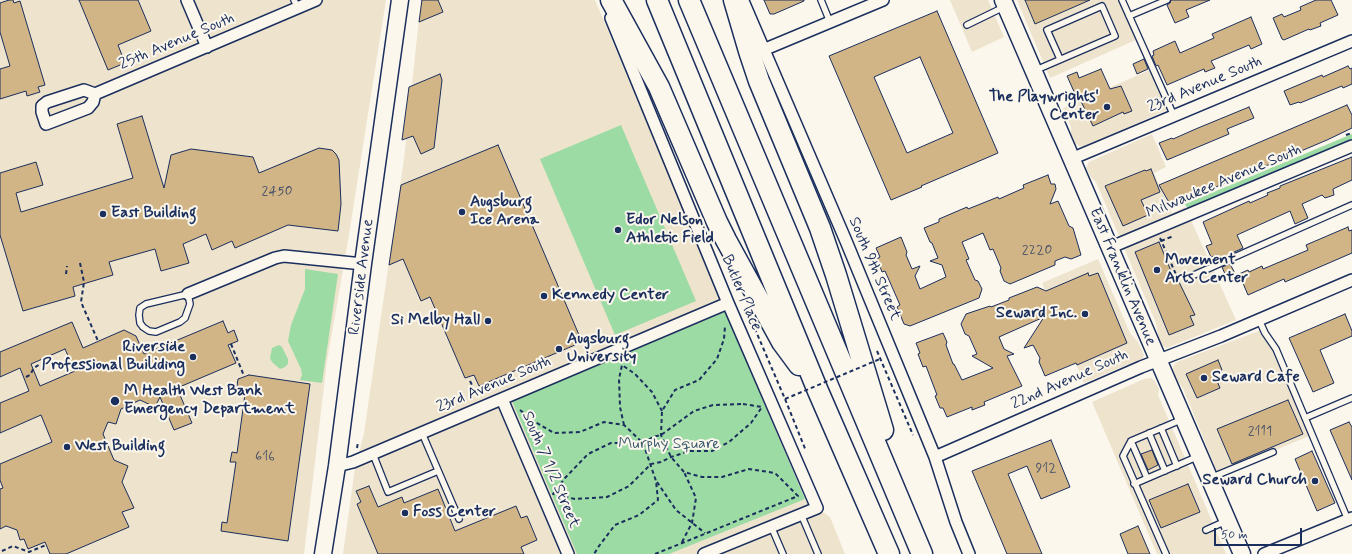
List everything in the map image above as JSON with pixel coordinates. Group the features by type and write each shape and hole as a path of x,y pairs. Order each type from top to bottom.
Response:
{"highway":[{"path":"611,0 659,87 717,222 737,260 782,342 818,391"},
{"path":"657,0 818,391 889,554"},
{"path":"689,0 923,554"},
{"path":"734,0 753,66 820,228 923,554"}],"street":[{"path":"187,0 207,47"},
{"name":"25th Avenue South","path":"95,94 207,47 296,4 316,0"},
{"name":"Riverside Avenue","path":"323,554 337,466 363,264 400,0"},
{"name":"Butler Place","path":"604,0 728,303 817,508 801,514"},
{"name":"South 9th Street","path":"743,0 935,457 956,522 969,554"},
{"path":"763,50 883,0"},
{"name":"East Franklin Avenue","path":"1004,3 1242,554"},
{"name":"23rd Avenue South","path":"1071,159 1352,40"},
{"name":"Milwaukee Avenue South","path":"1109,248 1352,146"},
{"path":"188,294 275,258 284,256 363,264"},
{"name":"22nd Avenue South","path":"935,457 1158,360 1259,320 1352,280"},
{"name":"23rd Avenue South","path":"337,466 353,462 373,454 728,303"},
{"name":"South 7 1/2 Street","path":"502,399 568,554"},
{"path":"704,554 801,514"},
{"path":"1264,554 1350,519"}],"lane":[{"path":"821,0 830,22"},
{"path":"1122,0 1174,116"},
{"path":"1129,16 1167,0"},
{"path":"967,25 1004,3"},
{"path":"1034,71 1115,36 1102,6 1047,30 1060,59"},
{"path":"1194,275 1352,205"},
{"path":"188,294 190,304 185,318 180,322 156,332 149,331 140,323 138,315 140,308 146,304 188,294"},
{"path":"1259,320 1265,333 1276,349 1350,519"},
{"path":"1305,418 1352,398"},
{"path":"1166,554 1123,456 1131,441 1183,419"},
{"path":"1161,428 1177,466"},
{"path":"422,433 460,519"},
{"path":"1149,433 1165,471"},
{"path":"1131,441 1147,478"},
{"path":"1209,479 1273,452"},
{"path":"373,454 388,492 438,471"},
{"path":"1134,484 1200,456"},
{"path":"801,514 818,554"},
{"path":"1206,530 1227,521"},
{"path":"771,526 783,554"}],"path":[{"path":"1162,241 1171,237 1170,234"},
{"path":"1160,237 1178,279"},
{"path":"80,263 84,282 81,302 98,341"},
{"path":"66,274 67,266"},
{"path":"750,319 807,454"},
{"path":"682,543 692,523 696,498 684,472 671,457 661,435 662,411 675,390 699,380 717,360 724,339 725,321"},
{"path":"230,344 244,376"},
{"path":"874,346 913,437"},
{"path":"785,399 880,359"},
{"path":"26,377 30,376 34,368 40,364"},
{"path":"594,554 615,525 638,514 658,500 656,481 643,443 624,425 620,407 618,379 622,365 635,374 652,392 662,411"},
{"path":"470,381 473,387"},
{"path":"743,404 762,407 751,423 729,442 712,451 690,451 671,457 662,462 651,464 629,486 607,497 575,499 552,494 588,454 611,444 643,443 653,437 661,435 694,411 713,405 743,404"},
{"path":"517,408 532,420 554,433 580,432 604,422 624,425"},
{"path":"655,554 798,496 775,474 749,469 722,477 702,477 684,472"},
{"path":"656,481 676,510 705,533"},
{"path":"2,551 13,546 29,552 46,545"}],"shaded area":[{"path":"0,0 386,0 348,241 327,361 304,554 0,554"},
{"name":"Augsburg University","path":"421,0 595,0 805,500 830,517 845,554 343,554 355,468 364,433 404,159"},
{"path":"950,0 988,0 1004,37 972,52"},
{"path":"1017,0 1122,0 1138,39 1050,78"},
{"path":"1152,69 1169,109 1083,147 1075,144 1071,135 1071,127 1063,108"},
{"path":"1152,134 1166,167 1154,173 1172,213 1185,207 1236,320 1167,348 1159,341 1156,323 1096,182 1090,176 1086,168 1089,162"},
{"name":"Seward Inc.","path":"1098,259 1130,333 1138,342 1144,355 1142,360 1136,364 1129,364 1084,383 1042,283"},
{"path":"1264,329 1309,436 1218,474 1183,388 1175,378 1173,370 1174,365 1177,362"},
{"path":"1151,378 1155,381 1159,389 1158,395 1226,554 1157,554 1092,402 1144,379"}],"green space":[{"name":"Edor Nelson Athletic Field","path":"621,125 696,301 615,335 540,159"},
{"path":"1352,134 1352,145 1190,214 1185,204"},
{"path":"305,269 338,274 322,383 300,380 302,375 301,369 288,341 291,325 305,289"},
{"name":"Murphy Square","path":"725,312 805,499 669,554 577,554 512,401"},
{"path":"279,345 282,347 288,359 288,364 280,369 272,362 270,358 272,348"}],"building":[{"path":"13,0 14,3 20,1 45,85 38,87 40,92 27,96 26,91 0,99 0,69 10,66 0,32 0,3"},
{"path":"79,0 138,0 151,31 118,45 125,63 108,70"},
{"path":"422,0 438,0 443,12 419,22"},
{"path":"764,0 804,1 774,14 770,14"},
{"path":"1025,0 1090,0 1035,24"},
{"path":"1171,0 1210,0 1186,10 1189,17 1175,23 1167,5"},
{"path":"1316,0 1331,0 1338,15 1320,23 1321,26 1310,30 1309,29 1284,40 1282,39 1273,18 1282,14 1284,17 1301,10 1300,7"},
{"path":"937,11 998,153 891,200 829,56","holes":["920,57 953,133 907,153 874,77"]},
{"path":"1251,17 1262,44 1251,49 1249,45 1211,61 1215,68 1205,72 1204,69 1167,85 1158,65 1156,66 1152,56 1154,55 1153,51 1175,41 1180,53 1214,38 1212,34"},
{"path":"1144,59 1148,69 1137,74 1133,64"},
{"path":"1348,66 1350,69 1352,68 1352,84 1343,88 1342,86 1300,103 1290,105 1284,91"},
{"path":"1101,69 1110,89 1121,86 1132,111 1124,114 1123,112 1093,126 1078,95 1076,96 1067,76 1077,72 1079,78"},
{"path":"440,74 442,80 434,148 421,154 413,136 402,140 409,87"},
{"path":"1347,105 1352,115 1352,128 1327,140 1171,206 1159,185"},
{"path":"1249,107 1254,118 1227,129 1229,134 1167,160 1159,143 1172,138 1173,139"},
{"path":"142,116 164,188 171,155 191,149 253,157 259,173 319,148 332,150 339,160 341,204 338,231 288,225 235,248 232,241 212,250 206,234 183,244 189,263 161,271 155,249 109,262 113,275 73,287 75,296 23,311 0,235 0,173 36,162 43,185 16,193 21,212 133,178 117,124"},
{"path":"498,145 582,342 479,386 474,375 465,378 430,297 421,301 403,259 389,265 401,185"},
{"path":"1352,157 1352,180 1333,189 1334,195 1325,198 1322,195 1302,204 1308,218 1295,224 1290,211 1237,235 1243,248 1219,259 1217,255 1211,257 1206,246 1212,244 1203,222 1249,201 1250,203 1268,195 1267,193 1280,188 1280,186"},
{"path":"1151,169 1160,192 1141,200 1148,215 1123,226 1105,186"},
{"path":"1048,175 1051,184 1055,184 1056,189 1050,204 1058,201 1069,226 1073,228 1081,255 1071,259 1065,257 1055,261 1055,265 1010,284 1004,281 1000,271 1001,268 993,249 990,250 983,233 962,242 969,259 966,260 975,280 978,281 982,289 979,298 910,326 904,324 897,307 900,305 885,271 882,272 877,259 880,257 876,248 901,237 912,269 920,266 915,276 920,289 946,277 942,265 930,261 938,258 924,228 939,222 939,219 967,207 968,209 998,197 999,199 1024,188 1023,185"},
{"path":"1348,227 1349,231 1352,230 1352,253 1285,282 1284,279 1248,295 1239,274 1248,270 1249,272 1262,266 1263,269 1308,250 1306,245"},
{"path":"1159,242 1176,283 1179,282 1195,315 1190,316 1194,325 1169,335 1135,252"},
{"path":"1230,264 1237,277 1228,281 1222,267"},
{"path":"1088,273 1089,276 1098,273 1127,343 1077,365 1076,363 1045,376 1039,362 1040,358 1033,345 1024,348 1044,317 999,337 1004,349 1014,354 1007,356 1022,386 984,402 985,405 972,410 972,407 947,417 943,408 940,408 935,396 937,395 926,366 923,367 918,354 920,353 916,343 943,333 953,364 962,380 993,368 972,356 977,354 969,336 965,334 961,324 966,314 990,306 991,307 1037,287 1046,291"},
{"path":"1345,314 1352,331 1352,336 1320,350 1334,383 1313,392 1289,338"},
{"path":"223,321 228,333 234,330 238,341 228,345 236,363 177,388 192,423 174,430 160,397 155,407 140,400 121,409 116,424 108,422 103,434 114,460 128,466 122,482 134,508 122,512 129,527 66,554 50,554 45,542 28,549 24,539 20,540 17,530 6,526 0,529 0,489 3,488 0,480 0,464 52,442 41,415 0,433 0,403 29,391 20,368 0,377 0,352 72,322 83,348 124,330 136,336 144,354","holes":["65,349 75,371 40,386 31,364"]},
{"name":"Seward Cafe","path":"1218,360 1222,370 1218,372 1221,379 1217,381 1220,388 1197,398 1186,374"},
{"path":"249,375 310,384 288,541 221,531 222,522 227,523 236,462 230,462 232,452 237,453 245,394 236,393 238,379"},
{"path":"1288,400 1303,434 1232,464 1217,429"},
{"path":"1349,422 1352,427 1352,480 1330,430"},
{"path":"1051,440 1070,487 1041,499 1027,466 1008,474 1042,554 1007,554 972,471"},
{"path":"1152,450 1158,465 1148,470 1141,454"},
{"name":"Seward Church","path":"1312,451 1335,503 1317,511 1295,459"},
{"path":"1188,484 1200,512 1161,528 1149,500"},
{"name":"Foss Center","path":"369,486 378,507 402,497 404,503 438,489 455,531 516,506 521,518 527,516 537,540 521,547 524,554 378,554 357,504 361,502 356,491"},
{"path":"1138,526 1150,554 1128,554 1120,534"}],"place":[{"name":"The Playwrights' Center","path":"1107,107"},
{"name":"Augsburg Ice Arena","path":"462,212"},
{"name":"East Building","path":"103,214"},
{"name":"Edor Nelson Athletic Field","path":"618,230"},
{"name":"Movement Arts Center","path":"1157,270"},
{"name":"Kennedy Center","path":"544,296"},
{"name":"Seward Inc.","path":"1085,314"},
{"name":"Si Melby Hall","path":"488,321"},
{"name":"Augsburg University","path":"559,349"},
{"name":"Riverside Professional Builiding","path":"193,357"},
{"name":"Seward Cafe","path":"1204,378"},
{"name":"M Health West Bank Emergency Department","path":"115,401"},
{"name":"West Building","path":"67,447"},
{"name":"Seward Church","path":"1315,481"},
{"name":"Foss Center","path":"405,513"}]}
